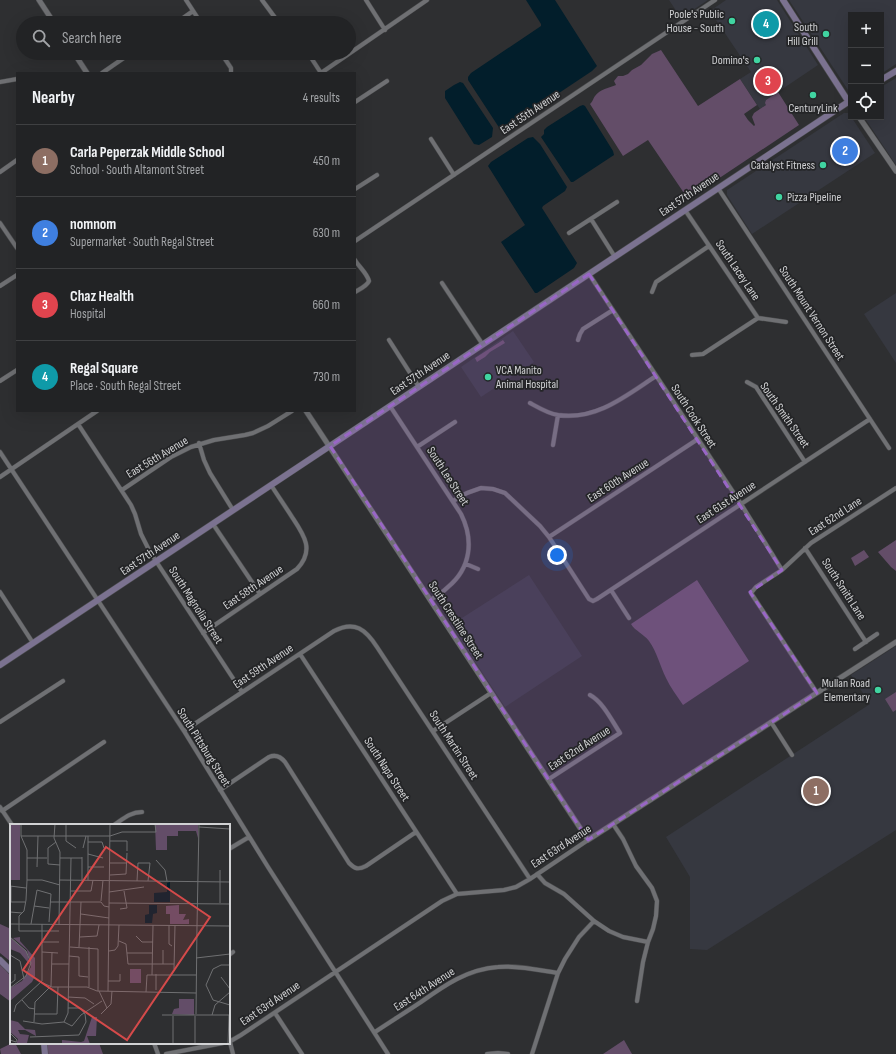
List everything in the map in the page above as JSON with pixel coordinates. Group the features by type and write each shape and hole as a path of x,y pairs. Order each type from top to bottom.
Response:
{"main road":[{"path":"784,0 848,99"},
{"path":"884,78 896,71"},
{"name":"East 57th Avenue","path":"0,665 848,103"},
{"path":"0,960 10,970"},
{"path":"44,1044 45,1054"}],"street":[{"path":"39,0 49,16"},
{"path":"186,0 197,16"},
{"path":"262,0 274,16"},
{"path":"366,0 385,30"},
{"path":"356,49 427,0"},
{"name":"East 55th Avenue","path":"356,240 715,0"},
{"path":"186,16 194,11"},
{"path":"79,60 86,72"},
{"path":"103,72 121,60"},
{"path":"226,60 231,68 231,72"},
{"path":"313,60 320,72"},
{"path":"322,72 340,60"},
{"path":"0,82 16,79"},
{"path":"356,101 386,81"},
{"path":"861,120 896,171"},
{"path":"431,139 454,175"},
{"path":"0,172 16,161"},
{"path":"356,188 377,175"},
{"name":"South Mount Vernon Street","path":"718,188 889,448"},
{"path":"569,233 617,202"},
{"name":"South Lacey Lane","path":"685,210 758,318 786,322"},
{"path":"591,219 615,257"},
{"path":"0,223 16,247"},
{"path":"652,292 656,282 710,246"},
{"path":"356,262 367,275 369,280 366,286 356,291"},
{"name":"South Cook Street","path":"589,274 741,504 782,570"},
{"path":"0,286 16,276"},
{"path":"442,283 483,345"},
{"path":"578,340 583,330 612,310"},
{"path":"692,355 703,354 758,318"},
{"path":"389,340 420,387"},
{"path":"0,382 16,371"},
{"path":"530,403 558,415 593,413 624,397 656,376"},
{"name":"South Smith Street","path":"747,382 756,387 805,462"},
{"name":"South Lee Street","path":"390,406 464,519 468,531 469,544 464,569 449,587 430,600"},
{"path":"0,477 96,412"},
{"name":"East 56th Avenue","path":"122,490 171,457 186,449 214,440 244,436 253,433 268,426 290,412"},
{"name":"South Crestline Street","path":"307,412 588,840"},
{"path":"553,445 558,415"},
{"name":"East 61st Avenue","path":"549,537 588,599 593,601 870,419"},
{"path":"417,447 455,422"},
{"name":"South Magnolia Street","path":"78,424 134,510 141,534 156,562 242,692"},
{"name":"East 60th Avenue","path":"549,537 698,439"},
{"path":"199,444 210,473 233,510"},
{"name":"South Pittsburg Street","path":"0,452 184,731 249,837 388,1054"},
{"name":"East 58th Avenue","path":"203,633 297,569 303,562 306,552 306,541 271,485"},
{"path":"453,502 467,493 481,488 493,489 505,493 540,526 549,537"},
{"name":"East 62nd Lane","path":"782,570 805,548 896,488"},
{"path":"214,524 260,594"},
{"name":"South Smith Lane","path":"805,548 866,642"},
{"path":"466,564 478,569"},
{"path":"782,570 756,587 751,593 817,693"},
{"path":"611,590 629,618"},
{"path":"0,592 33,643"},
{"name":"East 59th Avenue","path":"184,731 339,628 349,626 355,627"},
{"name":"South Martin Street","path":"355,627 366,632 370,636 530,879"},
{"path":"855,649 877,634"},
{"name":"East 63rd Avenue","path":"230,1040 241,1035 446,898 457,894 504,890 516,887 530,879 588,840 896,642"},
{"name":"South Napa Street","path":"300,654 457,894"},
{"path":"0,722 63,681"},
{"path":"433,731 491,693"},
{"name":"East 62nd Avenue","path":"549,779 620,733 600,703 590,695"},
{"path":"771,722 792,755"},
{"path":"11,824 1,809 104,742"},
{"path":"220,790 269,757 280,757 285,762 348,863 356,869 366,866 416,832"},
{"path":"115,824 130,814 142,812"},
{"path":"613,824 623,839 636,866 652,888 657,901 656,916 643,962 637,1001"},
{"path":"230,848 249,837"},
{"path":"537,874 545,883 564,894 594,921 609,931 623,937 648,942"},
{"path":"532,1054 558,973 568,953 579,937 594,921"},
{"name":"East 64th Avenue","path":"375,1032 445,986 464,975 476,971 508,966 558,973"},
{"path":"275,1012 302,1054"},
{"path":"154,1044 158,1054"},
{"path":"166,1054 218,1044"},
{"path":"230,1044 233,1054"},
{"path":"488,1054 508,1054"}],"highlighted area":[{"path":"589,274 782,570 750,592 817,693 588,840 330,446"}],"shaded area":[{"path":"669,0 708,0 681,18"},
{"path":"726,0 777,0 818,65 766,100 766,105 760,109 740,79 751,72 710,11"},
{"path":"789,0 896,0 896,64 884,72 884,12 848,12 848,90"},
{"path":"661,50 698,106 740,79 757,105 744,114 754,126 752,117 754,113 766,105 766,100 778,92 799,125 688,199 648,140 623,156 590,104 599,92 616,85 614,81 618,76 628,74 641,65 652,54"},
{"path":"896,78 896,165 866,120 884,120 884,85"},
{"path":"844,113 848,113 848,120 854,120 875,153 752,234 727,195 727,190"},
{"path":"896,293 896,363 864,314"},
{"path":"513,331 534,362 481,397 461,367"},
{"path":"503,340 505,343 477,362 475,358"},
{"path":"896,540 896,571 878,552"},
{"path":"864,550 869,557 855,566 851,558"},
{"path":"529,575 582,656 505,707 451,625"},
{"path":"697,580 749,661 683,705 668,681 652,645 631,624"},
{"path":"896,646 896,830 707,950 690,949 690,877 666,837 870,704 851,675"},
{"path":"896,692 896,710 893,712 885,699"},
{"path":"0,924 10,929 10,961 0,953"},
{"path":"0,964 10,976 10,1001 0,994"},
{"path":"624,1040 632,1054 603,1054"},
{"path":"10,1044 16,1044 21,1054 1,1054 0,1049"},
{"path":"46,1044 99,1044 103,1054 47,1054"}],"water":[{"path":"526,0 555,0 597,66 592,71 502,130 468,80 468,77 471,73 541,26"},
{"path":"460,82 463,83 493,128 492,137 479,145 474,144 445,98 445,91"},
{"path":"583,105 613,151 614,155 571,182 541,137 547,127"},
{"path":"533,137 540,144 567,187 565,191 542,208 577,263 574,268 537,293 535,293 501,242 525,225 488,166 491,162 528,138"}],"place":[{"name":"Poole's Public House - South","path":"732,21"},
{"name":"Regal Square","path":"766,24"},
{"name":"South Hill Grill","path":"826,34"},
{"name":"Domino's","path":"757,60"},
{"name":"Chaz Health","path":"768,81"},
{"name":"CenturyLink","path":"813,95"},
{"name":"nomnom","path":"845,151"},
{"name":"Catalyst Fitness","path":"823,165"},
{"name":"Pizza Pipeline","path":"779,197"},
{"name":"VCA Manito Animal Hospital","path":"488,377"},
{"name":"Mullan Road Elementary","path":"878,690"},
{"name":"Carla Peperzak Middle School","path":"816,791"}]}
